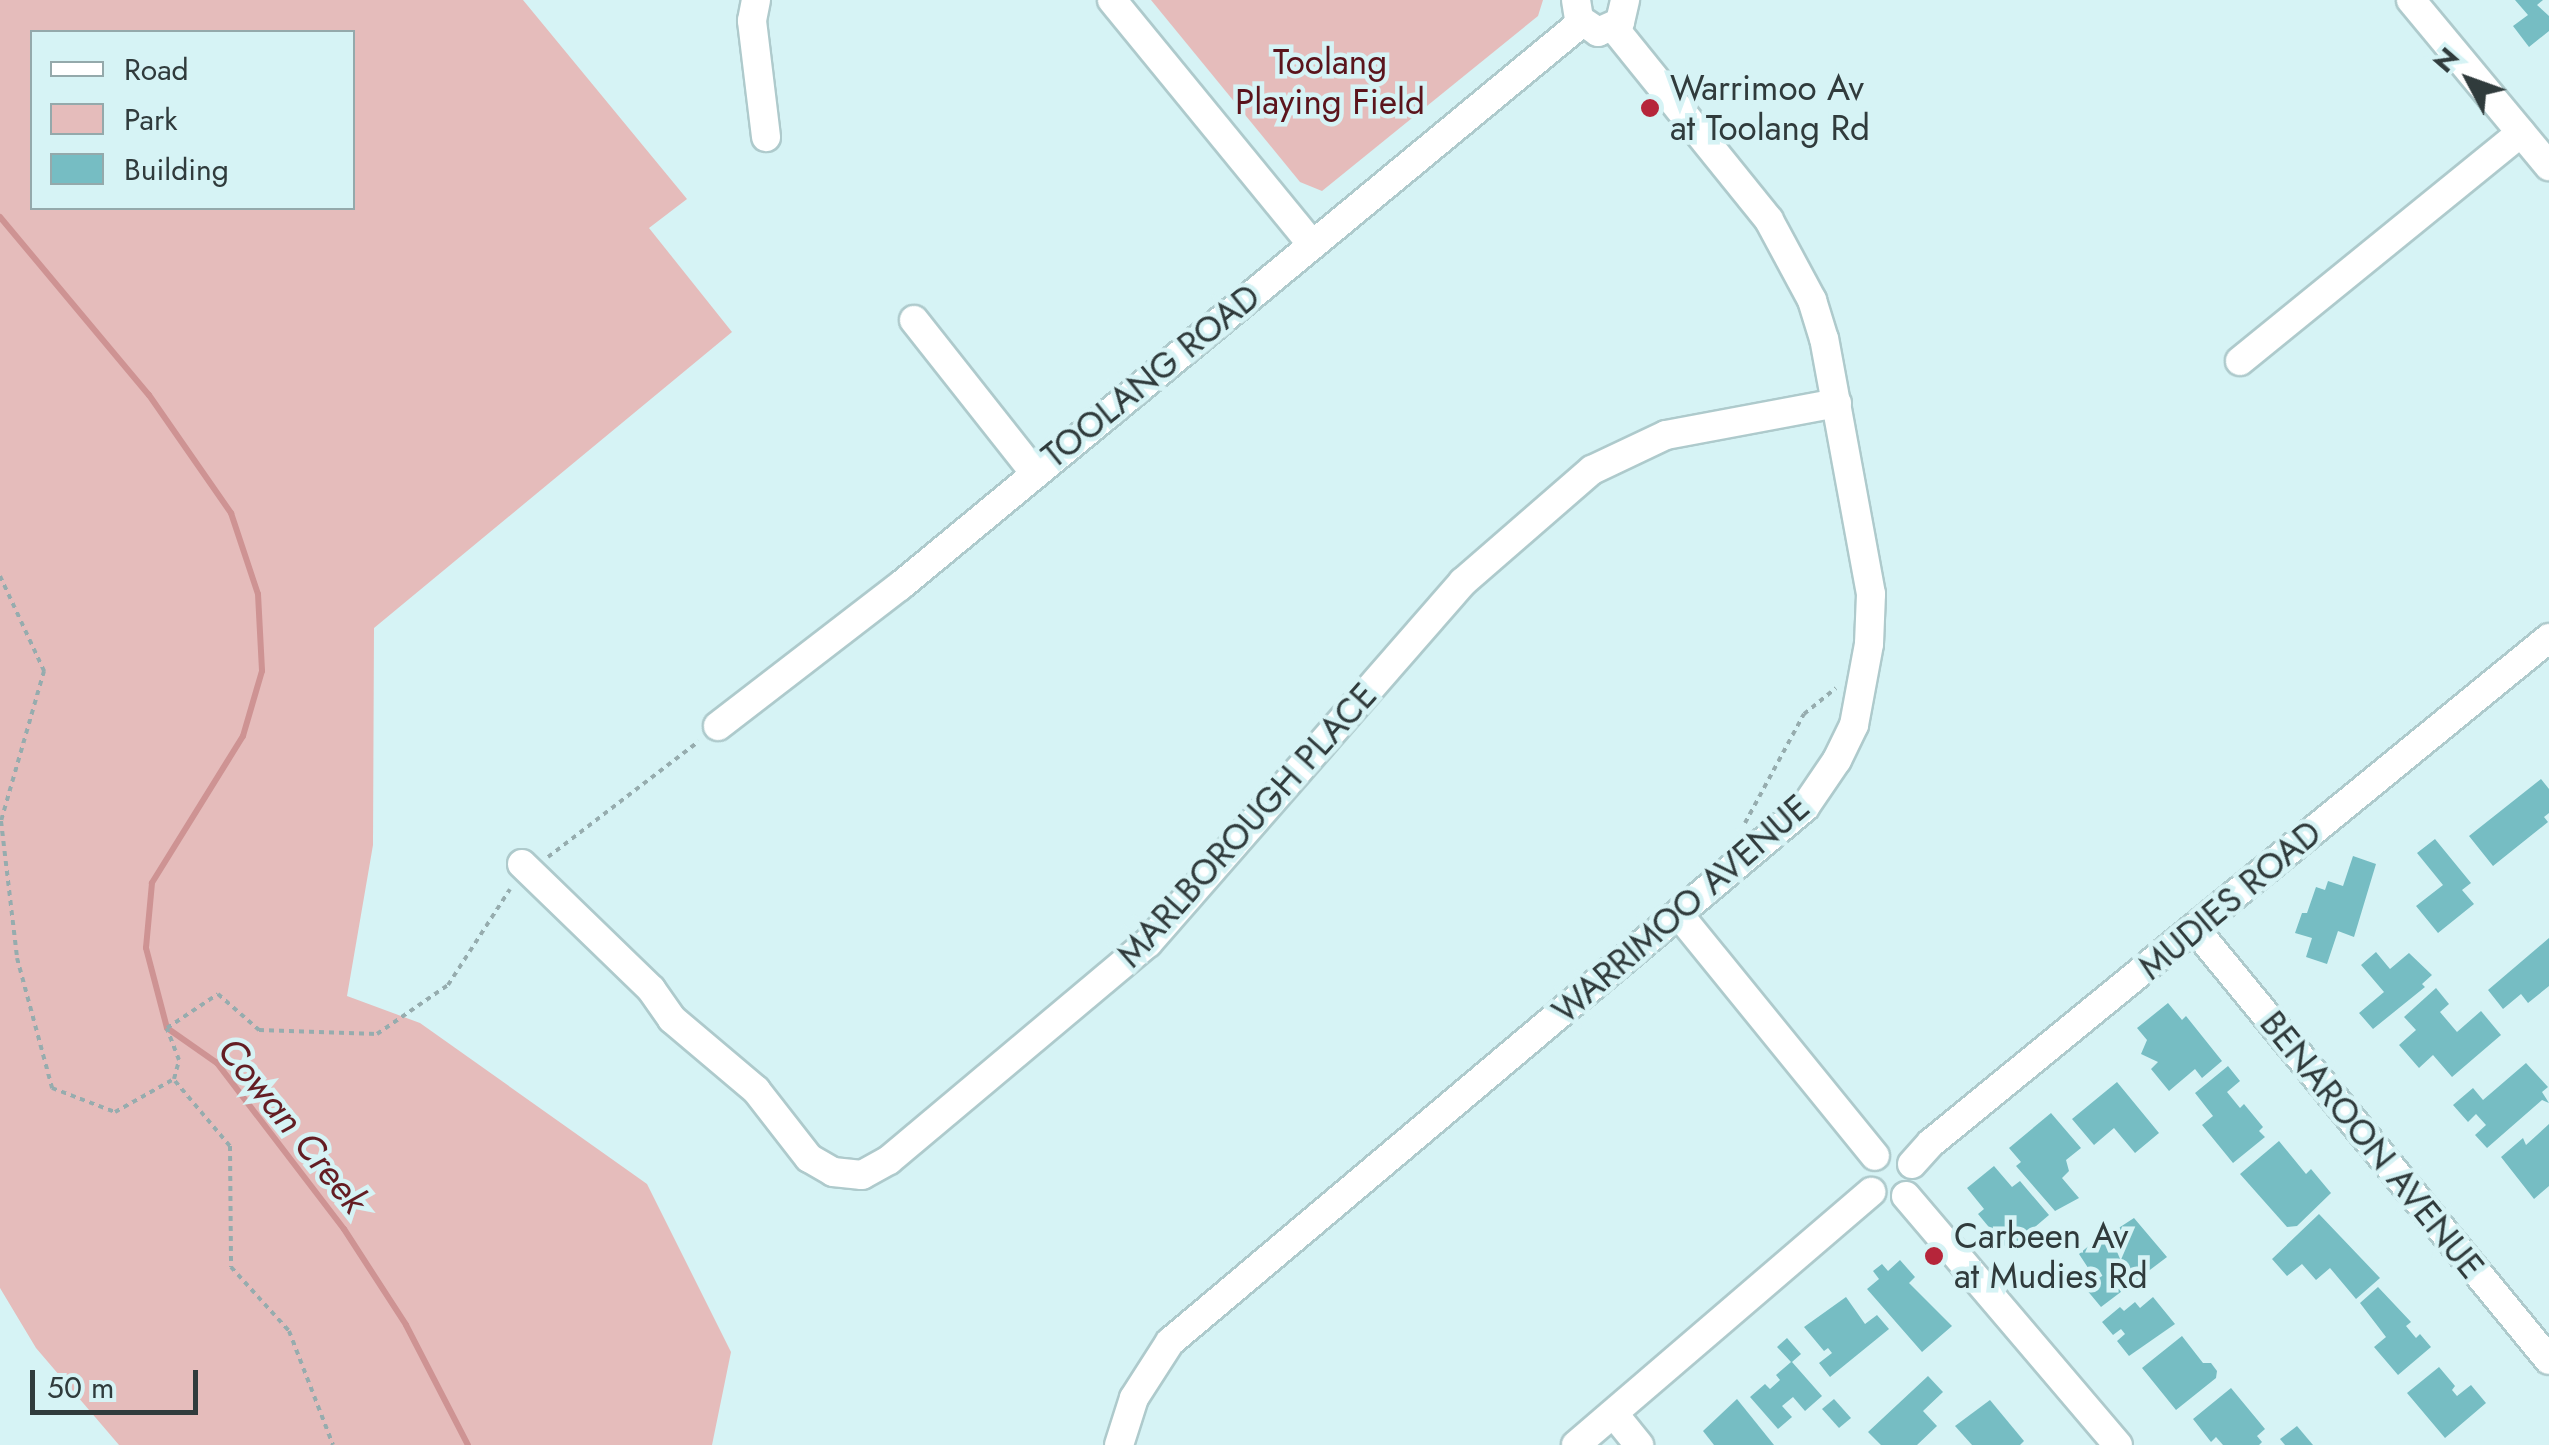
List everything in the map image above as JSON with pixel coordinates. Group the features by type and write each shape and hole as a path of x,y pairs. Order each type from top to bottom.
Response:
{"street":[{"path":"756,0 752,21 766,137"},
{"path":"1112,0 1312,244"},
{"path":"1579,11 1598,32 1614,28 1624,15 1625,0"},
{"path":"2410,0 2549,166"},
{"name":"TOOLANG ROAD","path":"718,726 900,586 1312,244 1579,11"},
{"name":"WARRIMOO AVENUE","path":"1118,1445 1134,1398 1170,1342 1260,1262 1680,916 1805,807 1837,760 1854,724 1869,644 1872,594 1824,339 1793,259 1769,220 1614,28"},
{"path":"2240,361 2521,133"},
{"path":"914,320 1034,472"},
{"name":"MARLBOROUGH PLACE","path":"522,864 651,989 672,1019 756,1090 809,1158 833,1172 862,1175 888,1160 1148,943 1462,582 1592,470 1666,435 1837,404"},
{"name":"MUDIES ROAD","path":"1912,1164 1931,1143 2549,638"},
{"path":"1680,916 1875,1156"},
{"name":"BENAROON AVENUE","path":"2196,930 2549,1360"},
{"path":"1892,1151 1912,1164 1915,1181 1906,1196 1892,1201 1872,1192 1866,1171 1875,1156 1892,1151"},
{"path":"1576,1445 1872,1192"},
{"path":"1906,1196 2118,1445"},
{"path":"1614,1414 1639,1445"}],"path":[{"path":"0,576 44,671 1,821 17,958 52,1088 115,1112 174,1079 179,1060 168,1028 218,994 259,1030 376,1034 448,985 504,902 522,864 546,858 718,726"},
{"path":"1743,827 1804,714 1844,680"},
{"path":"174,1079 230,1146 231,1267 290,1331 333,1445"}],"green space":[{"path":"0,0 523,0 687,199 649,228 732,332 374,628 373,845 347,996 420,1023 647,1184 731,1352 712,1445 119,1445 36,1348 0,1288"},
{"name":"Toolang Playing Field","path":"1151,0 1543,0 1538,16 1322,191 1300,182"}],"building":[{"path":"2515,0 2543,0 2537,5 2549,16 2549,31 2529,47 2513,26 2528,15"},
{"path":"2541,779 2549,789 2549,813 2544,817 2548,822 2493,866 2469,836"},
{"path":"2435,839 2471,883 2462,890 2474,904 2438,933 2416,906 2443,885 2417,853"},
{"path":"2353,856 2376,864 2354,937 2338,931 2327,964 2306,957 2312,938 2295,933 2302,913 2307,913 2316,887 2325,890 2328,881 2343,886"},
{"path":"2549,938 2549,986 2528,1003 2521,994 2503,1009 2488,990"},
{"path":"2376,952 2390,969 2409,953 2432,975 2422,984 2425,987 2373,1029 2359,1013 2384,992 2361,965"},
{"path":"2436,988 2449,1004 2440,1012 2457,1032 2481,1011 2501,1035 2452,1077 2433,1055 2419,1068 2399,1045 2416,1030 2404,1017"},
{"path":"2168,1003 2182,1020 2186,1016 2222,1061 2202,1078 2195,1069 2169,1091 2151,1069 2158,1062 2141,1054 2147,1040 2137,1028"},
{"path":"2526,1063 2548,1087 2542,1092 2549,1103 2542,1100 2487,1148 2475,1135 2486,1125 2476,1114 2468,1122 2453,1105 2473,1088 2483,1100"},
{"path":"2228,1066 2240,1081 2227,1092 2240,1108 2244,1104 2263,1127 2259,1131 2265,1137 2233,1163 2202,1125 2213,1116 2195,1093"},
{"path":"2117,1082 2159,1133 2135,1153 2114,1128 2094,1145 2072,1119"},
{"path":"2051,1113 2081,1148 2066,1160 2069,1171 2062,1178 2079,1198 2055,1211 2016,1166 2021,1162 2009,1148"},
{"path":"2549,1124 2549,1186 2534,1199 2501,1157 2523,1138 2526,1145"},
{"path":"2279,1141 2306,1174 2311,1169 2331,1193 2297,1226 2287,1227 2240,1174"},
{"path":"1994,1166 2012,1187 2020,1181 2049,1215 2008,1250 1978,1214 1984,1209 1967,1188"},
{"path":"2319,1214 2380,1278 2356,1299 2330,1268 2316,1280 2302,1264 2287,1276 2272,1259"},
{"path":"2134,1218 2167,1257 2101,1307 2086,1289 2096,1280 2079,1254 2108,1230 2111,1233"},
{"path":"1900,1260 1915,1277 1909,1283 1952,1326 1922,1352 1867,1289 1879,1279 1873,1271 1882,1264 1888,1271"},
{"path":"2378,1287 2411,1322 2406,1326 2416,1338 2420,1334 2431,1347 2398,1375 2374,1347 2386,1337 2360,1303"},
{"path":"1846,1297 1865,1324 1877,1315 1889,1329 1830,1377 1819,1363 1832,1353 1828,1348 1824,1351 1804,1327"},
{"path":"2153,1297 2175,1324 2129,1356 2117,1341 2125,1334 2121,1329 2113,1335 2102,1322 2120,1307 2124,1311 2135,1302 2140,1308"},
{"path":"2182,1336 2203,1363 2211,1363 2217,1371 2216,1378 2176,1410 2142,1368"},
{"path":"1787,1338 1801,1354 1792,1362 1822,1396 1805,1411 1793,1397 1782,1406 1792,1417 1778,1429 1750,1397 1765,1384 1770,1389 1780,1380 1776,1375 1791,1362 1777,1347"},
{"path":"2439,1367 2455,1386 2452,1390 2457,1396 2471,1385 2486,1403 2445,1438 2407,1393"},
{"path":"1928,1376 1943,1392 1923,1411 1937,1426 1917,1445 1881,1445 1868,1432"},
{"path":"2231,1388 2265,1429 2257,1436 2262,1442 2259,1445 2223,1445 2216,1437 2211,1442 2193,1419"},
{"path":"1737,1399 1774,1445 1714,1445 1703,1431"},
{"path":"1834,1399 1851,1418 1839,1428 1822,1409"},
{"path":"1990,1400 2024,1441 2020,1445 1972,1445 1955,1426"},
{"path":"2297,1426 2313,1445 2285,1445 2280,1439"}],"waterway":[{"name":"Cowan Creek","path":"0,217 149,395 231,513 258,594 262,671 243,736 152,883 146,948 167,1028 217,1063 344,1229 406,1325 468,1445"}],"place":[{"name":"Warrimoo Av at Toolang Rd","path":"1650,108"},
{"name":"Carbeen Av at Mudies Rd","path":"1934,1256"}]}
